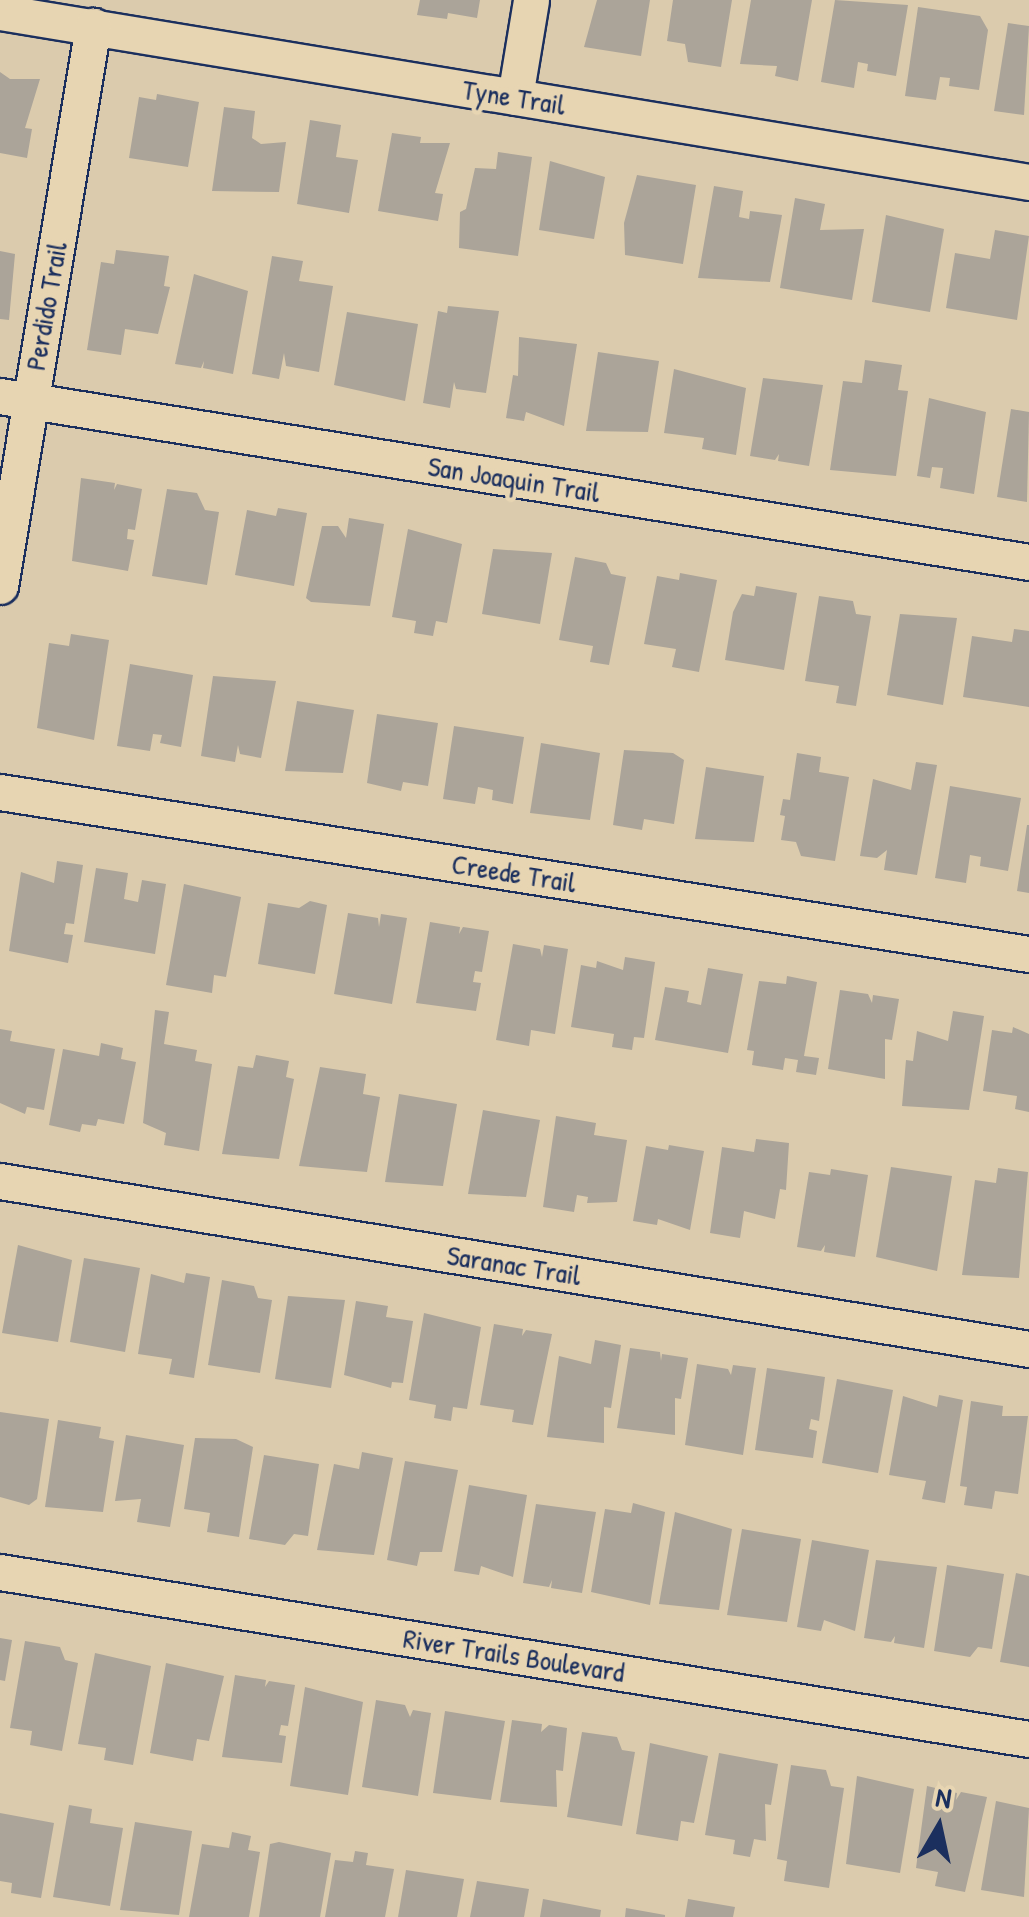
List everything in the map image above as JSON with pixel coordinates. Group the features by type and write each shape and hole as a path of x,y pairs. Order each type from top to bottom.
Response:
{"street":[{"path":"515,98 531,0"},
{"name":"Tyne Trail","path":"0,12 1029,182"},
{"name":"Perdido Trail","path":"0,586 15,399 93,26"},
{"name":"San Joaquin Trail","path":"15,399 1029,562"},
{"name":"Creede Trail","path":"0,792 1029,954"},
{"name":"Saranac Trail","path":"0,1182 1029,1349"},
{"name":"River Trails Boulevard","path":"0,1572 1029,1739"}],"building":[{"path":"420,0 480,0 477,18 448,13 447,19 417,15"},
{"path":"597,0 650,0 641,56 584,47"},
{"path":"673,0 732,0 721,67 688,62 685,44 667,41"},
{"path":"751,0 812,0 798,81 775,76 777,66 740,64"},
{"path":"835,0 908,5 896,76 867,71 868,64 858,62 854,88 821,82"},
{"path":"918,7 980,16 988,30 979,90 949,86 950,78 940,77 936,100 905,96"},
{"path":"1008,23 1029,26 1024,115 994,111"},
{"path":"0,72 10,79 40,79 25,128 32,129 27,158 0,153"},
{"path":"157,94 199,102 188,167 129,158 139,97 156,100"},
{"path":"224,107 255,111 252,138 261,144 286,142 279,192 212,191"},
{"path":"310,120 341,125 336,157 358,160 349,213 297,204"},
{"path":"392,133 421,137 420,143 450,143 435,193 443,194 438,221 378,211"},
{"path":"498,152 532,157 518,256 459,248 460,212 466,209 475,168 496,169"},
{"path":"550,161 605,177 594,239 539,230"},
{"path":"637,175 696,185 683,264 625,255 624,223"},
{"path":"714,186 743,191 739,217 749,219 750,211 782,215 770,282 698,278"},
{"path":"795,198 825,204 820,230 864,229 852,300 780,288"},
{"path":"886,215 944,229 930,312 872,302"},
{"path":"995,230 1029,236 1017,320 946,308 955,253 990,259"},
{"path":"116,250 169,256 164,286 170,287 158,334 125,329 121,355 87,350 101,262 114,264"},
{"path":"0,251 15,254 9,320 0,319"},
{"path":"272,256 303,261 299,281 333,286 319,372 286,366 284,353 279,379 252,374"},
{"path":"194,274 248,291 233,374 203,368 204,361 201,368 175,364"},
{"path":"448,306 499,311 486,393 456,389 454,382 450,408 423,403 438,311 447,313"},
{"path":"347,312 418,324 405,401 334,385"},
{"path":"519,337 577,344 564,426 526,412 524,421 506,418 513,375 518,376"},
{"path":"598,352 659,361 648,432 586,431"},
{"path":"865,360 902,365 898,390 908,391 896,476 830,470 843,381 862,383"},
{"path":"674,369 746,388 736,455 702,449 704,438 664,433"},
{"path":"763,378 823,385 809,466 778,461 779,454 775,460 750,456"},
{"path":"929,398 986,412 974,494 940,488 943,468 932,467 930,478 917,476"},
{"path":"1011,409 1029,412 1027,502 997,497"},
{"path":"81,478 115,483 114,490 117,484 142,489 135,530 128,529 127,539 134,540 128,571 72,561"},
{"path":"167,489 197,493 205,510 219,512 207,585 152,576"},
{"path":"278,508 307,513 294,586 235,575 247,510 276,516"},
{"path":"349,518 384,524 370,606 311,602 306,598 322,526 338,526 346,538"},
{"path":"408,529 462,544 447,623 436,621 433,636 414,633 416,621 392,617"},
{"path":"493,549 552,553 540,624 482,614"},
{"path":"575,557 606,563 611,574 626,577 609,665 590,662 593,646 559,640"},
{"path":"680,573 717,580 699,672 672,667 676,649 644,644 657,576 679,580"},
{"path":"756,586 797,593 784,670 725,660 733,612 742,594 754,596"},
{"path":"819,596 853,601 856,614 871,616 856,706 836,703 839,686 805,681"},
{"path":"900,614 957,618 943,705 887,695"},
{"path":"1014,629 1029,631 1029,707 963,697 972,636 1012,642"},
{"path":"71,634 109,640 94,740 37,728 49,643 69,646"},
{"path":"130,664 193,675 181,747 160,743 162,735 153,734 150,751 117,746"},
{"path":"213,676 276,681 261,758 240,754 238,745 235,762 201,756"},
{"path":"297,701 354,710 343,773 285,771"},
{"path":"377,714 438,723 428,786 403,782 401,791 367,783"},
{"path":"454,726 524,737 513,804 492,800 493,790 478,787 475,804 443,799"},
{"path":"541,743 600,753 590,820 530,813"},
{"path":"624,750 673,753 684,760 674,824 644,819 642,830 613,825"},
{"path":"797,753 821,757 819,772 849,777 835,861 801,856 796,842 781,840 785,816 780,815 783,799 790,800"},
{"path":"916,762 937,765 917,875 884,870 887,850 877,858 860,856 873,779 911,790"},
{"path":"706,767 764,776 754,842 695,839"},
{"path":"950,786 1021,798 1008,871 980,866 981,857 970,855 966,883 935,878"},
{"path":"1029,825 1029,893 1017,891"},
{"path":"57,861 83,865 74,924 66,923 64,934 73,935 68,963 9,951 21,872 54,883"},
{"path":"96,868 128,873 124,899 138,902 142,880 166,884 155,954 84,942"},
{"path":"184,884 241,897 226,977 214,975 212,993 166,985"},
{"path":"310,901 327,905 315,974 258,964 268,903 299,908"},
{"path":"348,913 378,918 379,927 381,914 407,918 392,1004 334,994"},
{"path":"430,922 460,927 459,934 463,927 489,931 482,972 475,971 473,982 481,983 476,1011 416,1003"},
{"path":"513,944 540,949 542,957 544,945 568,949 555,1034 531,1030 529,1046 496,1040"},
{"path":"625,957 655,962 644,1038 634,1037 632,1050 612,1047 614,1034 571,1027 581,965 596,968 597,961 623,970"},
{"path":"708,968 743,974 728,1053 655,1040 665,987 689,991 687,1002 701,1005"},
{"path":"787,976 817,982 804,1056 819,1058 816,1075 796,1072 798,1060 785,1058 783,1070 752,1065 754,1051 747,1050 759,981 786,984"},
{"path":"840,990 868,994 872,1003 873,995 899,999 892,1040 885,1039 885,1079 828,1069"},
{"path":"155,1010 169,1012 164,1044 197,1050 195,1061 212,1064 199,1151 164,1145 166,1133 143,1123"},
{"path":"953,1011 984,1016 969,1110 902,1106 906,1060 913,1061 917,1031 948,1041"},
{"path":"1013,1027 1029,1034 1029,1112 1015,1109 1017,1096 983,1091 992,1030 1012,1033"},
{"path":"0,1029 12,1031 10,1041 55,1049 44,1110 27,1107 25,1114 0,1103"},
{"path":"101,1043 123,1048 121,1059 136,1062 124,1124 98,1119 96,1126 82,1124 80,1132 49,1125 63,1049 99,1056"},
{"path":"256,1055 289,1061 286,1077 294,1079 279,1159 222,1154 238,1066 253,1068"},
{"path":"320,1067 366,1074 363,1094 380,1097 367,1172 299,1166"},
{"path":"399,1094 457,1104 443,1186 385,1182"},
{"path":"483,1110 540,1120 526,1197 468,1194"},
{"path":"556,1116 596,1123 594,1135 627,1140 617,1202 587,1203 588,1197 577,1195 574,1212 543,1207"},
{"path":"756,1139 789,1143 786,1190 780,1189 775,1219 744,1211 740,1238 710,1233 722,1147 754,1152"},
{"path":"669,1145 704,1151 690,1230 658,1219 657,1225 633,1221 646,1146 668,1150"},
{"path":"891,1167 952,1176 937,1271 876,1257"},
{"path":"998,1168 1028,1172 1019,1278 962,1275 975,1180 996,1183"},
{"path":"831,1169 868,1175 855,1257 824,1252 825,1245 821,1251 797,1247 809,1172 830,1175"},
{"path":"18,1245 72,1260 58,1342 2,1333"},
{"path":"84,1258 140,1268 125,1352 70,1342"},
{"path":"186,1273 210,1277 194,1378 169,1374 172,1359 138,1354 151,1274 184,1283"},
{"path":"222,1280 254,1286 258,1298 272,1300 260,1373 208,1365"},
{"path":"288,1296 345,1300 331,1388 275,1379"},
{"path":"356,1301 388,1306 386,1317 413,1321 403,1383 392,1382 391,1388 344,1375"},
{"path":"424,1313 481,1327 467,1409 453,1407 451,1421 434,1418 436,1405 409,1400"},
{"path":"494,1324 523,1329 522,1336 526,1330 552,1334 533,1425 512,1422 514,1410 480,1405"},
{"path":"595,1340 621,1345 611,1408 604,1407 604,1443 547,1437 559,1356 591,1364"},
{"path":"630,1348 660,1352 661,1361 662,1354 688,1358 681,1399 675,1398 675,1435 617,1428"},
{"path":"697,1364 728,1369 731,1375 733,1365 756,1368 743,1455 685,1445"},
{"path":"767,1368 825,1377 819,1421 811,1419 809,1429 817,1431 813,1458 755,1450"},
{"path":"837,1379 893,1390 878,1473 822,1463"},
{"path":"939,1395 963,1400 945,1503 922,1499 926,1481 889,1475 903,1396 937,1407"},
{"path":"971,1401 1003,1406 1002,1416 1028,1416 1018,1494 995,1491 992,1509 964,1505 967,1487 960,1486"},
{"path":"0,1412 49,1419 37,1499 29,1505 0,1497"},
{"path":"58,1420 101,1427 99,1438 114,1441 103,1512 45,1507"},
{"path":"126,1435 184,1445 170,1527 137,1522 141,1499 115,1501"},
{"path":"195,1438 236,1439 253,1447 239,1537 207,1532 210,1513 184,1509"},
{"path":"362,1452 393,1458 374,1555 317,1550 334,1464 359,1469"},
{"path":"264,1455 319,1464 308,1536 294,1534 285,1545 249,1539"},
{"path":"405,1461 458,1470 442,1552 420,1552 417,1566 387,1560"},
{"path":"469,1485 527,1495 513,1577 481,1566 479,1575 454,1571"},
{"path":"633,1503 665,1512 650,1605 591,1592 605,1509 631,1513"},
{"path":"536,1504 596,1512 582,1593 551,1588 552,1580 549,1587 523,1583"},
{"path":"675,1512 732,1529 719,1610 659,1604"},
{"path":"742,1529 801,1539 787,1622 727,1615"},
{"path":"812,1540 869,1550 855,1631 824,1620 821,1631 797,1627"},
{"path":"876,1560 937,1567 924,1648 894,1643 895,1636 891,1642 864,1638"},
{"path":"947,1565 1004,1574 992,1649 978,1647 970,1657 934,1651"},
{"path":"1016,1573 1029,1576 1029,1667 1000,1662"},
{"path":"0,1638 12,1640 5,1681 0,1680"},
{"path":"25,1641 60,1647 65,1660 78,1663 62,1751 30,1745 32,1731 10,1728"},
{"path":"95,1653 151,1666 133,1765 104,1760 106,1748 78,1744"},
{"path":"166,1663 224,1676 209,1741 197,1739 193,1761 150,1753"},
{"path":"235,1675 266,1680 265,1687 269,1681 295,1685 288,1726 281,1725 279,1735 286,1736 282,1763 222,1757"},
{"path":"305,1687 363,1702 348,1795 290,1786"},
{"path":"376,1700 405,1705 410,1717 413,1710 431,1713 418,1796 362,1787"},
{"path":"445,1711 505,1721 491,1800 433,1793"},
{"path":"512,1720 542,1724 541,1732 549,1725 567,1728 563,1771 556,1770 557,1807 500,1802"},
{"path":"582,1732 617,1737 622,1750 635,1752 622,1826 567,1817"},
{"path":"650,1743 708,1756 694,1823 681,1821 678,1841 636,1834"},
{"path":"719,1753 778,1764 771,1805 765,1804 766,1841 754,1839 750,1857 733,1854 735,1840 705,1835"},
{"path":"791,1765 826,1770 831,1786 844,1788 829,1888 784,1881 787,1861 777,1859"},
{"path":"857,1776 914,1789 900,1873 846,1864"},
{"path":"927,1786 957,1793 956,1800 961,1792 987,1797 965,1892 935,1886 938,1872 916,1868"},
{"path":"996,1801 1029,1808 1024,1897 981,1890"},
{"path":"69,1805 92,1809 90,1823 123,1828 110,1906 53,1897"},
{"path":"0,1813 54,1823 41,1898 11,1893 12,1883 0,1881"},
{"path":"135,1822 192,1831 179,1915 120,1910"},
{"path":"232,1832 251,1836 248,1850 260,1852 249,1917 189,1917 202,1844 229,1848"},
{"path":"279,1842 331,1853 320,1917 259,1917 270,1844"},
{"path":"355,1851 368,1853 366,1865 394,1869 385,1917 325,1917 335,1860 353,1862"},
{"path":"406,1870 464,1879 457,1917 398,1917"},
{"path":"477,1881 529,1889 524,1917 470,1917"},
{"path":"543,1899 601,1910 600,1917 540,1917"},
{"path":"688,1899 735,1907 733,1917 685,1917"},
{"path":"626,1908 665,1915 665,1917 625,1917"}]}
